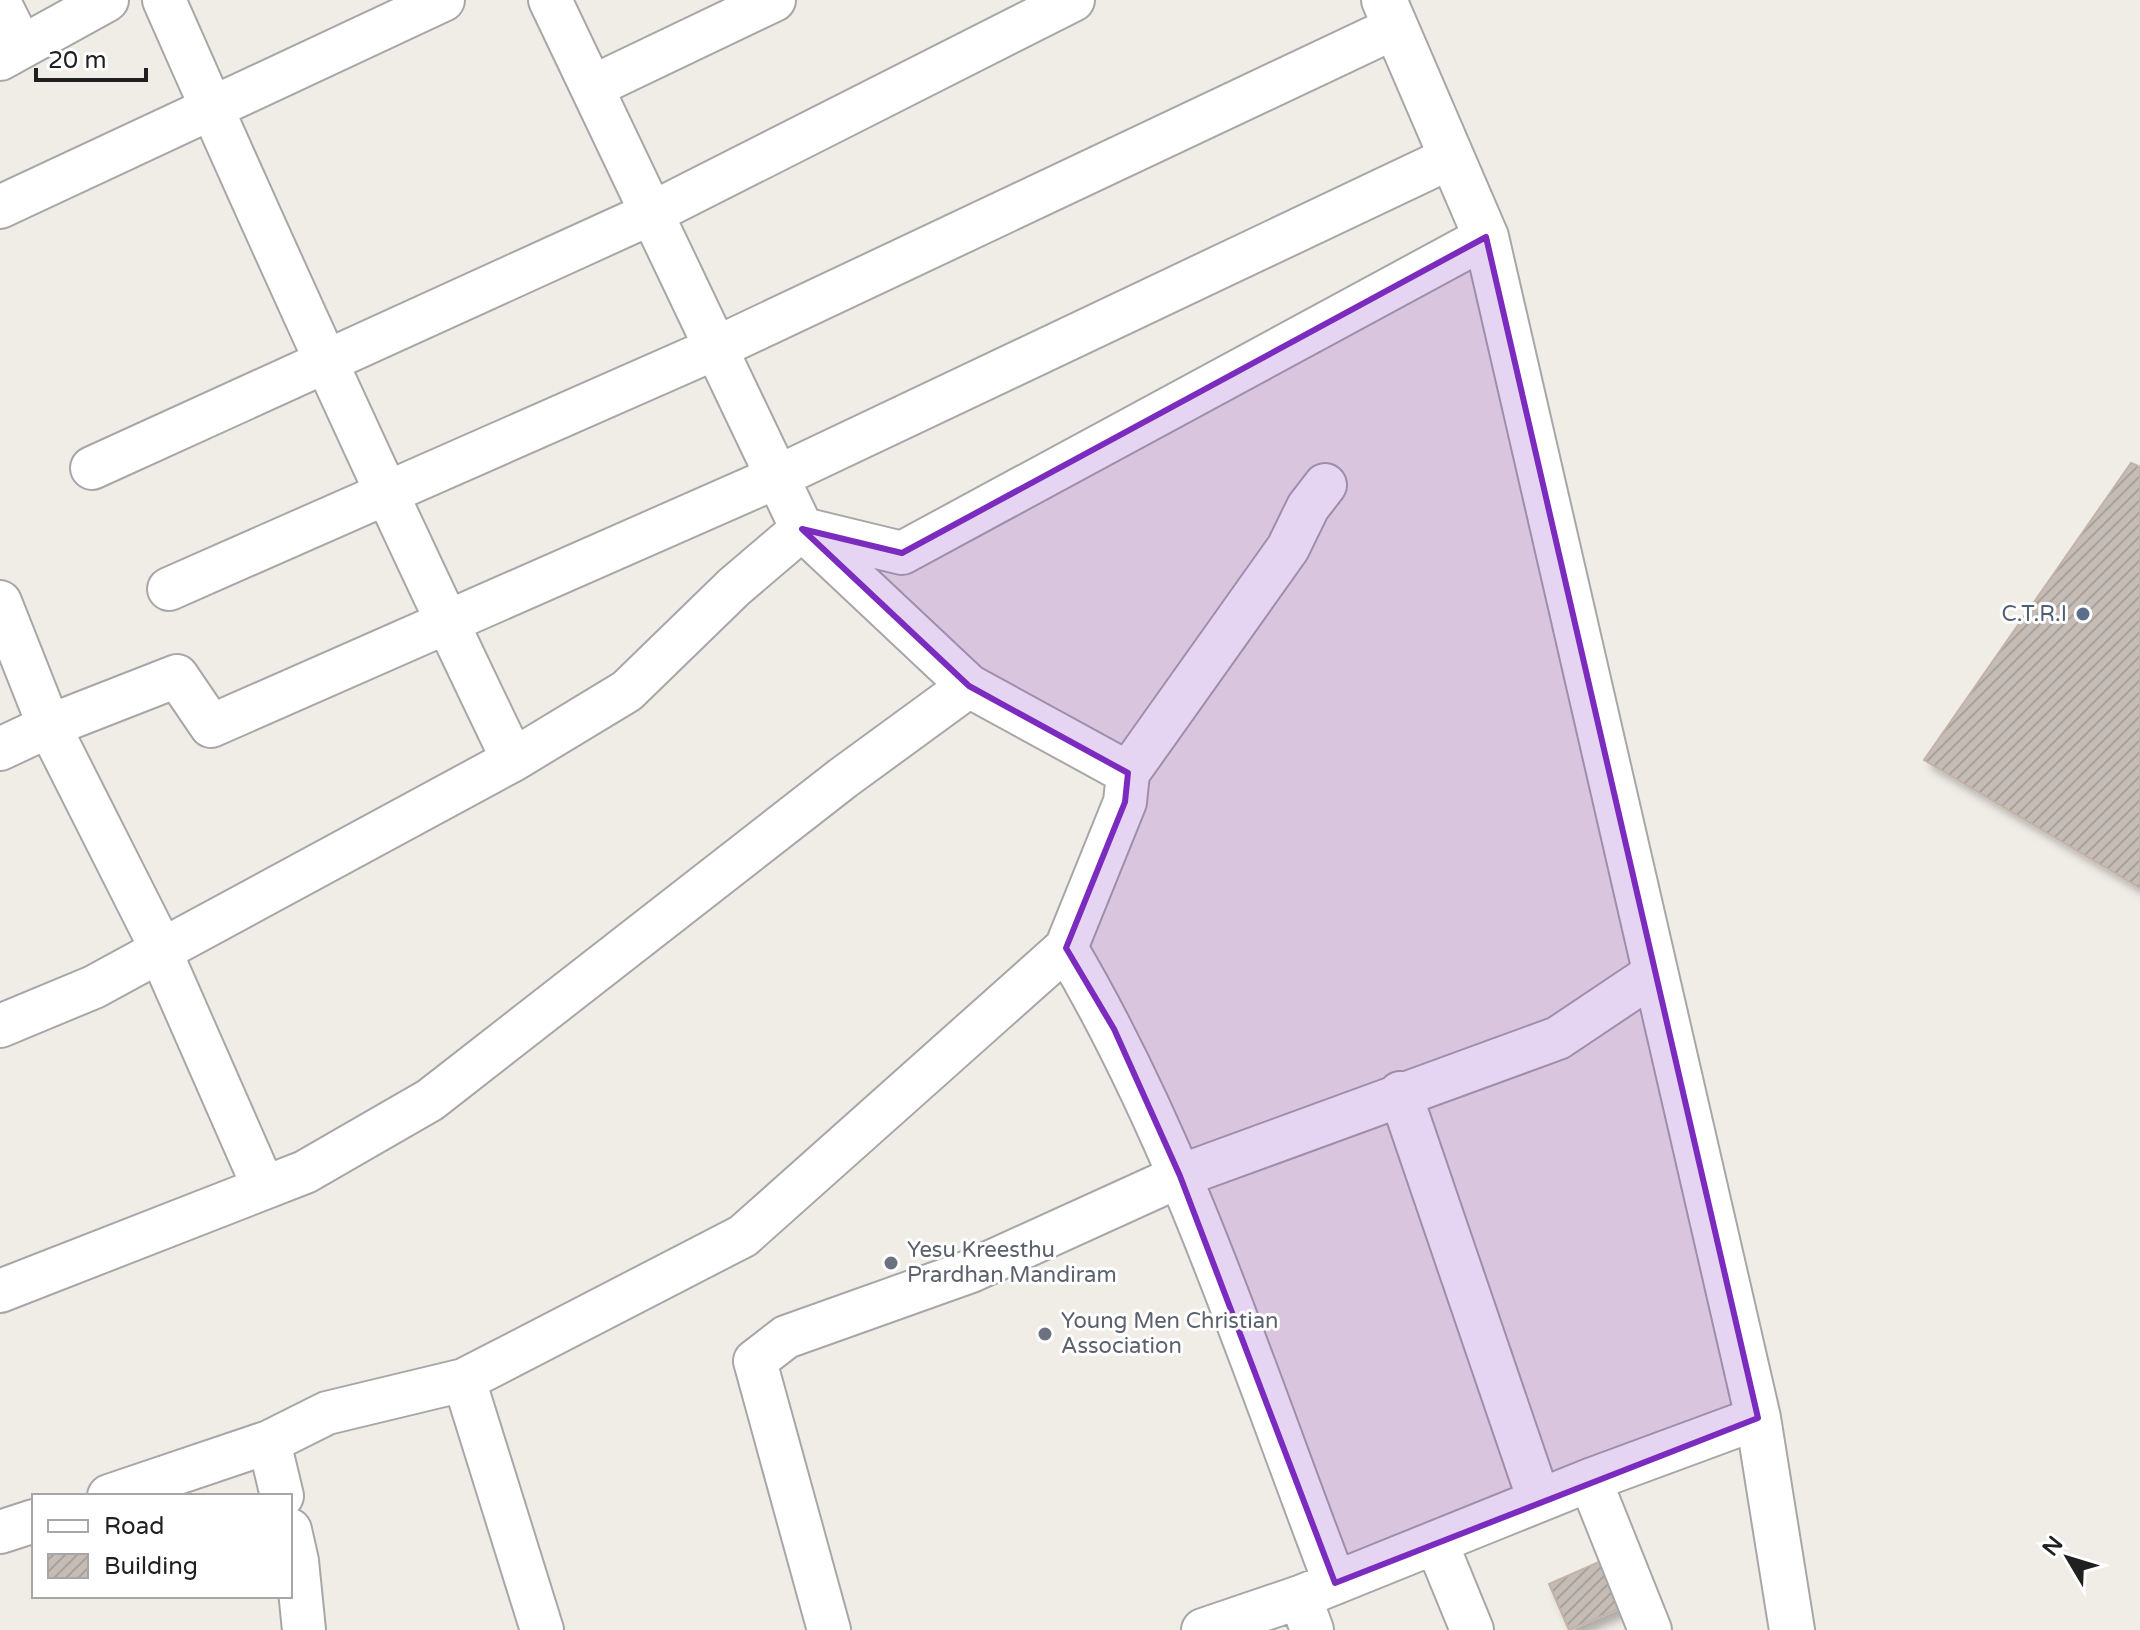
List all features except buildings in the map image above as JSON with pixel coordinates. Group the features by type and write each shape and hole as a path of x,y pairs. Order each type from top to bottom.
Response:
{"street":[{"path":"0,4 11,53 107,0"},
{"path":"164,0 384,494 513,760"},
{"path":"0,207 443,0"},
{"path":"550,0 802,529 969,686 1128,773"},
{"path":"592,87 774,0"},
{"path":"92,468 652,213 1073,0"},
{"path":"169,589 716,348 1390,14 1486,237 1758,1418 1792,1630"},
{"path":"0,749 49,726 177,676 211,726 777,477 1452,157"},
{"path":"802,529 902,553 1486,237"},
{"path":"115,1494 269,1442 327,1413 464,1380 743,1236 1066,948 1125,802 1128,773 1288,548 1308,507 1325,485"},
{"path":"0,1026 94,987 513,760 627,691 734,587 802,529"},
{"path":"0,602 49,726 160,951 264,1188"},
{"path":"0,1291 305,1172 430,1100 843,778 969,686"},
{"path":"1066,948 1114,1029 1180,1176 1315,1603"},
{"path":"829,1630 755,1361 786,1337 971,1271 1180,1176 1400,1093 1558,1038 1655,973"},
{"path":"1400,1093 1539,1500"},
{"path":"464,1380 542,1630"},
{"path":"1203,1630 1315,1603 1436,1542 1590,1480 1758,1418"},
{"path":"269,1442 282,1494"},
{"path":"1590,1480 1650,1630"},
{"path":"0,1532 32,1522"},
{"path":"292,1539 304,1630"},
{"path":"1436,1542 1472,1630"}],"highlighted area":[{"path":"1486,237 1758,1418 1335,1583 1180,1176 1114,1029 1066,948 1125,802 1128,773 969,686 802,529 902,553"}],"place":[{"name":"C.T.R.I","path":"2083,614"},
{"name":"Yesu Kreesthu Prardhan Mandiram","path":"891,1263"},
{"name":"Young Men Christian Association","path":"1045,1334"}]}
